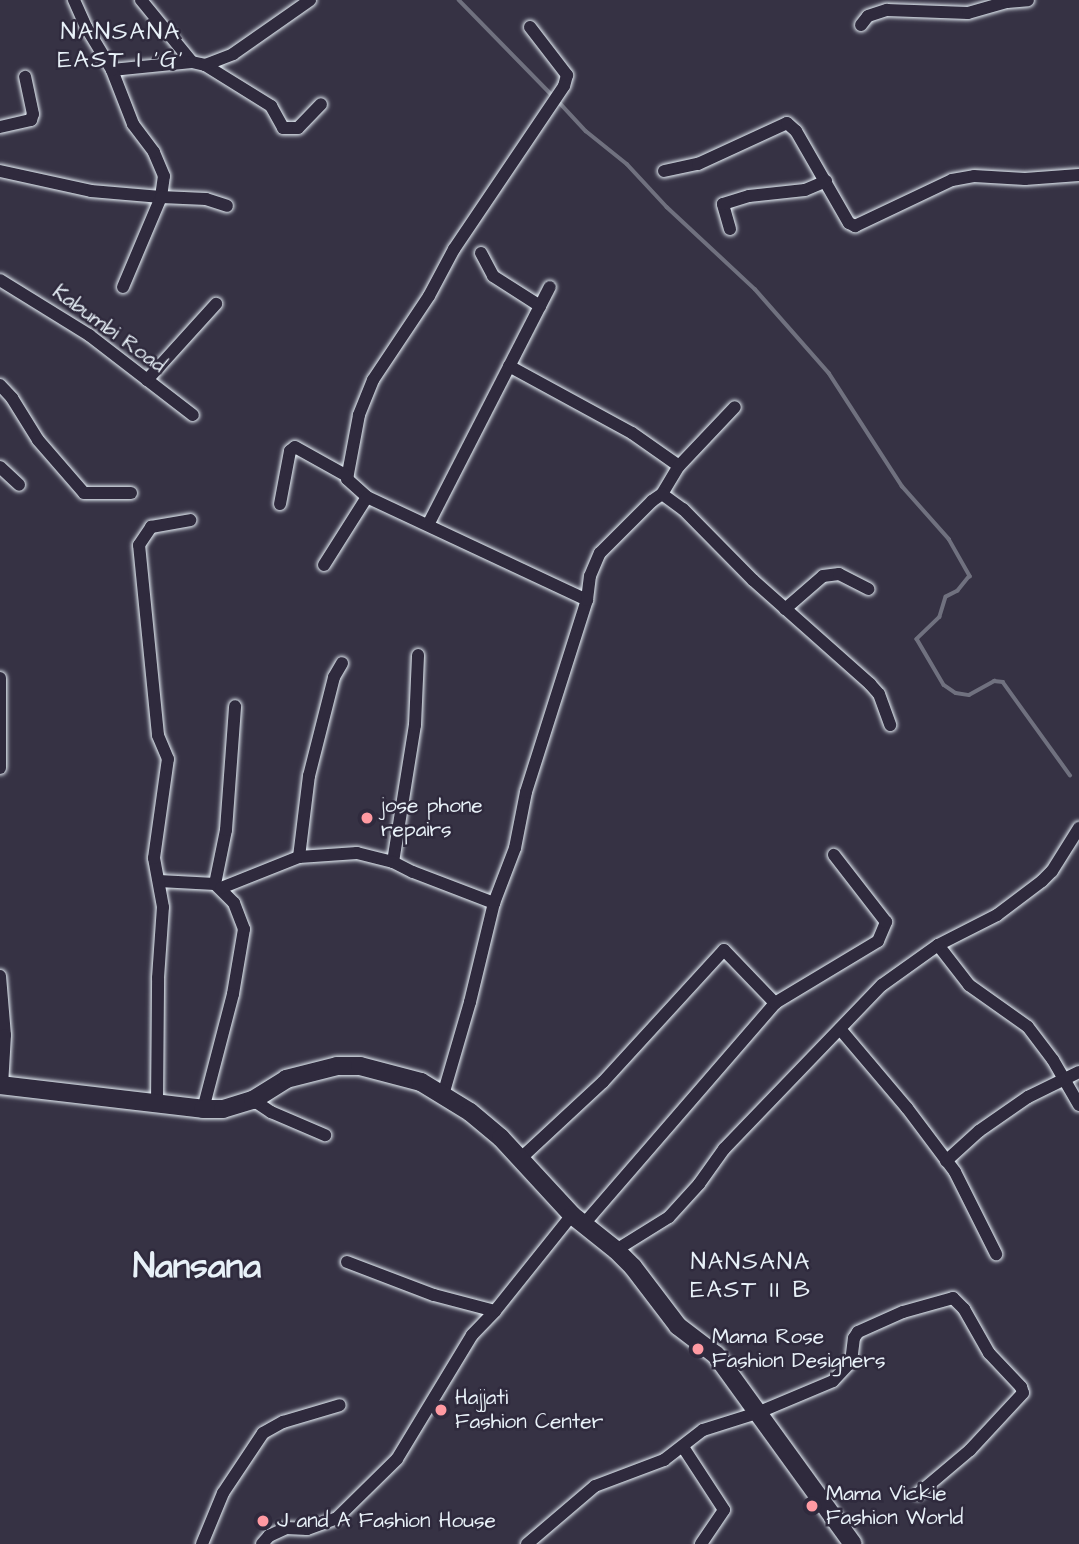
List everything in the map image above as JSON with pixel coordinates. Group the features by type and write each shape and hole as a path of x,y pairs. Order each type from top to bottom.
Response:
{"street":[{"path":"74,0 86,27 112,70 133,124 154,152 164,176 160,197 123,287"},
{"path":"141,0 199,64 271,106 283,128 298,128 321,104"},
{"path":"112,70 199,64 233,54 310,0"},
{"path":"861,24 868,16 887,10 968,13 1007,2 1028,0"},
{"path":"530,27 567,75 555,99 454,249 429,296 373,380 359,415 347,476 349,483 367,496 587,600"},
{"path":"0,127 31,120 32,108 25,77"},
{"path":"664,171 698,164 787,123 796,131 849,223 855,226 952,180 974,176 1025,179 1079,176"},
{"path":"0,171 91,191 206,199 227,206"},
{"path":"730,229 723,204 749,196 805,190 826,181"},
{"path":"481,253 493,276 540,306"},
{"name":"Kabumbi Road","path":"0,280 89,335 193,415"},
{"path":"429,523 550,287"},
{"path":"147,380 216,303"},
{"path":"509,366 632,433 679,466"},
{"path":"0,385 12,398 38,440 84,492 131,494"},
{"path":"443,1095 470,1002 494,903 515,848 526,792 587,600 590,576 600,553 662,494 679,466 735,407"},
{"path":"280,504 290,451 295,447 347,476"},
{"path":"0,467 19,485"},
{"path":"662,494 683,509 786,609 870,684 879,694 890,725"},
{"path":"324,565 367,496"},
{"path":"157,1104 158,978 163,907 154,858 169,759 158,736 139,545 151,527 190,520"},
{"path":"786,609 823,576 839,575 868,589"},
{"path":"393,862 415,724 418,655"},
{"path":"299,857 303,806 309,776 334,677 342,663"},
{"path":"0,678 0,768"},
{"path":"218,886 226,830 234,706"},
{"path":"616,1250 669,1217 699,1184 724,1149 883,985 938,945 997,915 1042,881 1052,871 1079,828"},
{"path":"159,881 218,886 299,857 357,853 393,862 412,872 494,903"},
{"path":"262,1544 269,1536 286,1528 314,1527 337,1518 375,1482 397,1459 472,1335 775,1003 878,942 886,922 834,855"},
{"path":"203,1109 233,994 244,929 234,903 218,886"},
{"path":"938,945 969,985 1028,1027 1066,1079 1079,1105"},
{"path":"520,1159 603,1082 724,950 775,1003"},
{"path":"0,976 5,1035 1,1085 203,1109 223,1109 253,1100 286,1079 337,1066 381,1070 421,1082 470,1112 520,1159 578,1220 616,1250 678,1326 716,1355 853,1544"},
{"path":"840,1029 907,1108 946,1161 981,1220 996,1254"},
{"path":"946,1161 979,1130 1028,1097 1079,1072"},
{"path":"253,1100 271,1112 325,1135"},
{"path":"347,1262 434,1295 495,1311"},
{"path":"527,1544 595,1486 644,1469 683,1447 704,1430 757,1413 839,1376 851,1362 854,1338 858,1332 903,1312 953,1298 964,1309 989,1353 1023,1392 970,1450 918,1494"},
{"path":"202,1544 223,1493 263,1433 283,1422 340,1405"},
{"path":"683,1447 724,1510 701,1544"}],"waterway":[{"path":"459,0 553,96"},
{"path":"558,101 586,131 627,164 667,207 755,289 829,373 902,486 949,539 970,576 958,591 946,597 940,617 917,639 944,685 956,693 969,695 994,681 1003,682 1070,775"}],"place":[{"name":"jose phone repairs","path":"367,818"},
{"name":"Mama Rose Fashion Designers","path":"698,1349"},
{"name":"Hajjati Fashion Center","path":"441,1410"},
{"name":"Mama Vickie Fashion World","path":"812,1506"},
{"name":"J and A Fashion House","path":"263,1521"}],"district":[{"name":"NANSANA EAST I 'G'","path":"121,47"},
{"name":"Nansana","path":"197,1267"},
{"name":"NANSANA EAST II B","path":"751,1277"}]}
